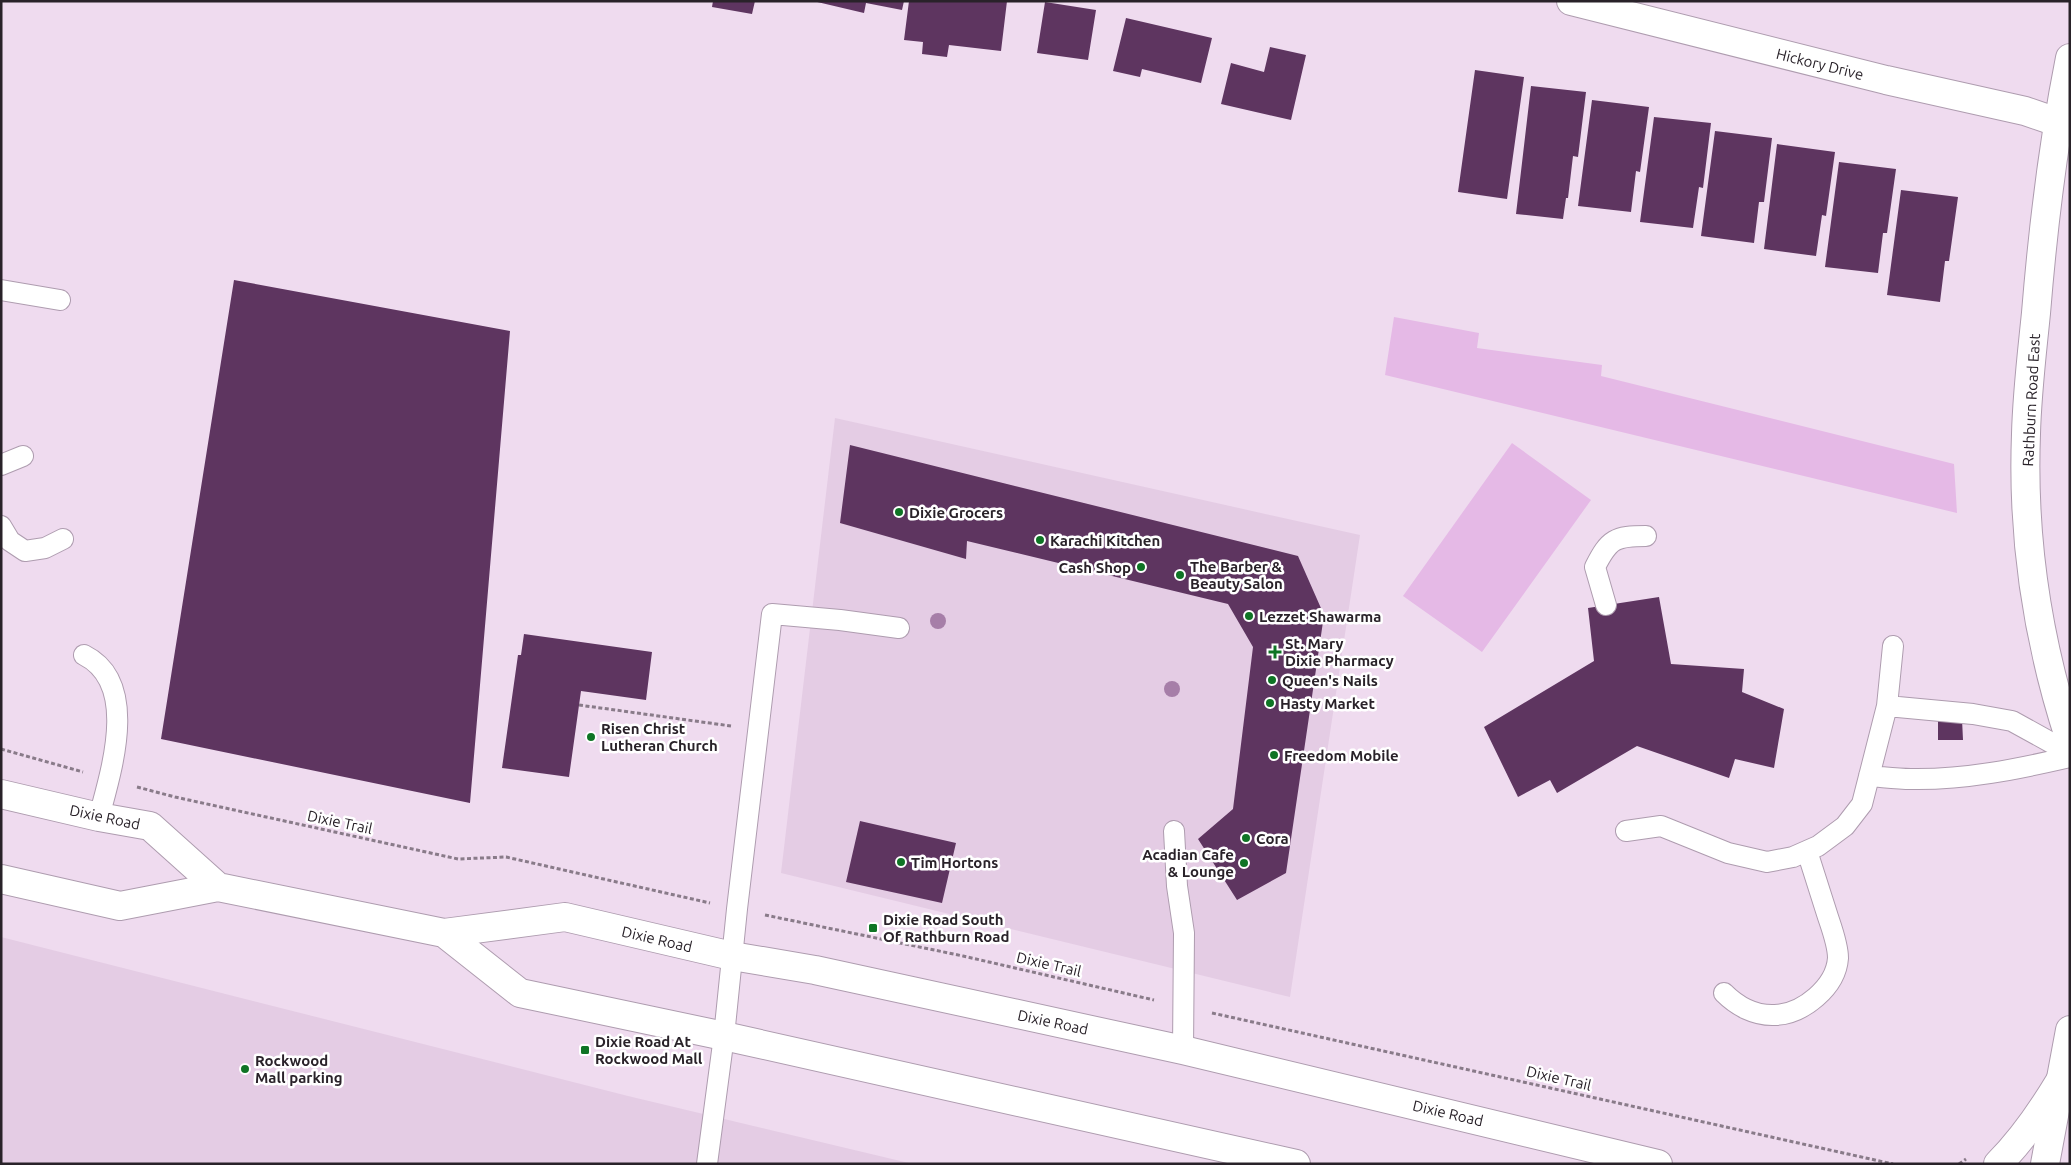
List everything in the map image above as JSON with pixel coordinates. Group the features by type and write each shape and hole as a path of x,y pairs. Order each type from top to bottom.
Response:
{"main road":[{"name":"Hickory Drive","path":"1571,1 1886,80 2025,111 2064,123"},
{"name":"Rathburn Road East","path":"2070,58 2064,123 2044,219 2026,443 2028,535 2039,615 2056,695 2070,740"},
{"name":"Dixie Road","path":"1,794 99,817 150,826 218,887"},
{"name":"Dixie Road","path":"1,879 120,906 218,887 444,933 565,917 732,956 815,970 1184,1050 1658,1164"},
{"name":"Dixie Road","path":"444,933 520,993 724,1036 1296,1164"},
{"path":"2045,1164 2070,1030"},
{"path":"1998,1164 2040,1114 2060,1081"}],"lane":[{"path":"1,290 60,300"},
{"path":"1,465 23,456"},
{"path":"1,526 10,540 25,551 45,548 63,539"},
{"path":"1606,605 1595,567 1605,547 1623,536 1646,536"},
{"path":"707,1164 724,1036 772,614 899,628"},
{"path":"1626,831 1661,826 1728,853 1767,862 1793,857 1818,846 1846,826 1862,804 1887,706 1893,646"},
{"path":"84,655 94,660 108,679 116,704 118,736 99,817"},
{"path":"1887,706 1973,714 2012,721 2070,753"},
{"path":"1869,776 1911,779 1986,774 2070,757"},
{"path":"1174,831 1177,886 1184,933 1184,1050"},
{"path":"1724,993 1734,1003 1752,1012 1775,1015 1794,1010 1816,997 1832,979 1838,957 1833,934 1807,851"}],"path":[{"path":"579,705 758,730"},
{"name":"Dixie Trail","path":"1,750 175,797 458,859 506,857 677,895"},
{"name":"Dixie Trail","path":"810,924 963,956 1135,996"},
{"name":"Dixie Trail","path":"1221,1015 1893,1164"}],"shaded area":[{"path":"1394,317 1479,333 1477,348 1602,365 1601,376 1954,464 1957,513 1385,375"},
{"path":"835,418 1360,535 1290,997 781,873"},
{"path":"1512,443 1591,500 1482,652 1403,596"},
{"name":"Rockwood Mall parking","path":"1,937 628,1096 913,1164 1,1164"}],"building":[{"path":"713,1 755,1 752,14 712,7"},
{"path":"813,1 904,1 902,10 866,3 864,13"},
{"path":"909,1 1007,1 1001,51 949,45 947,57 922,54 923,42 904,40"},
{"path":"1045,2 1096,10 1088,60 1037,53"},
{"path":"1126,18 1212,38 1201,83 1142,69 1140,77 1113,71"},
{"path":"1270,47 1306,55 1291,120 1221,104 1231,63 1264,72"},
{"path":"1475,70 1524,77 1507,199 1458,192"},
{"path":"1531,86 1586,92 1578,157 1573,156 1568,198 1566,198 1563,219 1516,214"},
{"path":"1592,100 1649,107 1640,172 1636,171 1631,212 1578,206"},
{"path":"1654,117 1711,123 1703,188 1699,187 1693,228 1640,222"},
{"path":"1715,131 1772,138 1764,202 1759,202 1754,243 1701,236"},
{"path":"1777,144 1835,152 1826,216 1822,215 1816,256 1764,249"},
{"path":"1839,162 1896,169 1887,233 1883,233 1878,273 1825,267"},
{"path":"1901,190 1958,197 1949,261 1945,261 1940,302 1887,295"},
{"path":"234,280 510,331 470,803 161,739"},
{"path":"850,445 1298,556 1324,615 1286,873 1237,900 1198,839 1233,809 1253,647 1228,604 967,541 966,559 840,523"},
{"path":"1659,597 1671,664 1744,669 1742,692 1784,709 1774,768 1735,759 1729,778 1637,746 1557,793 1550,780 1518,797 1484,727 1594,661 1588,608"},
{"path":"524,634 652,652 646,700 581,691 569,777 502,768 518,655 521,655"},
{"path":"1938,719 1962,719 1963,740 1938,740"},
{"name":"Tim Hortons","path":"860,821 956,843 942,903 846,882"}],"place":[{"name":"Dixie Grocers","path":"899,512"},
{"name":"Karachi Kitchen","path":"1040,540"},
{"name":"Cash Shop","path":"1141,567"},
{"name":"The Barber & Beauty Salon","path":"1180,575"},
{"name":"Lezzet Shawarma","path":"1249,616"},
{"name":"St. Mary Dixie Pharmacy","path":"1275,652"},
{"name":"Queen's Nails","path":"1272,680"},
{"name":"Hasty Market","path":"1270,703"},
{"name":"Risen Christ Lutheran Church","path":"591,737"},
{"name":"Freedom Mobile","path":"1274,755"},
{"name":"Cora","path":"1246,838"},
{"name":"Tim Hortons","path":"901,862"},
{"name":"Acadian Cafe & Lounge","path":"1244,863"},
{"name":"Dixie Road South Of Rathburn Road","path":"873,928"},
{"name":"Dixie Road At Rockwood Mall","path":"585,1050"},
{"name":"Rockwood Mall parking","path":"245,1069"}]}
